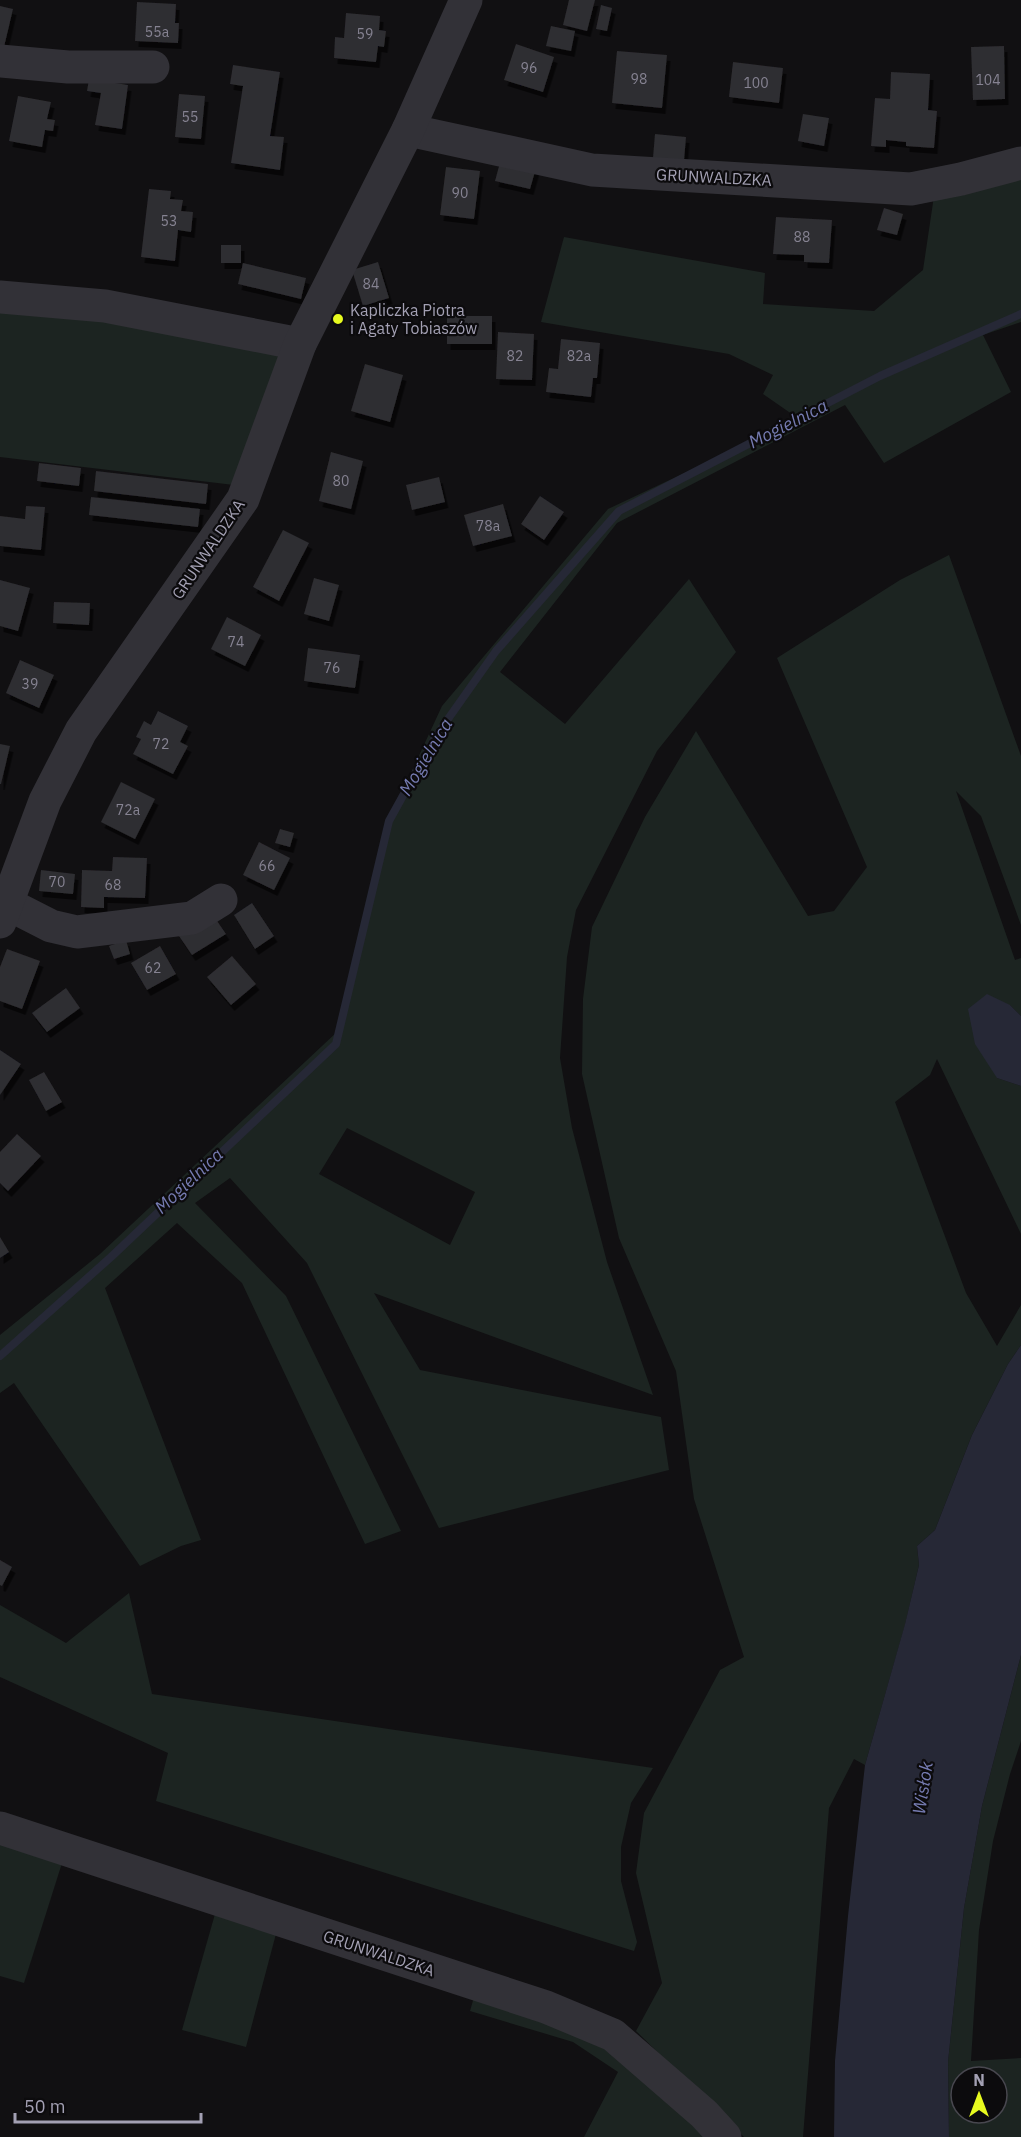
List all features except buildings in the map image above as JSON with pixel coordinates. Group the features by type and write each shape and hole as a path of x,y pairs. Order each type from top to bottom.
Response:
{"street":[{"name":"GRUNWALDZKA","path":"2,909 45,801 81,731 243,499 300,344 408,130 466,0"},
{"path":"0,61 68,67 153,68"},
{"name":"GRUNWALDZKA","path":"408,130 592,170 911,189 1021,163"},
{"path":"0,297 105,306 300,344"},
{"path":"2,909 51,926 77,932 192,918 220,900"},
{"name":"GRUNWALDZKA","path":"0,1828 546,2007 613,2036 704,2114 725,2137"}],"shaded area":[{"path":"1021,175 1021,322 983,335 1011,392 884,463 845,405 617,523 500,672 565,724 689,579 736,652 657,751 576,910 567,957 560,1058 572,1128 607,1262 653,1395 374,1293 420,1370 661,1417 669,1470 439,1528 307,1263 230,1178 195,1203 286,1296 401,1531 365,1544 242,1283 177,1223 105,1288 201,1540 181,1546 140,1566 14,1383 0,1393 0,1335 100,1254 338,1031 385,829 442,706 608,509 799,419 763,394 773,375 729,354 541,322 564,237 765,273 763,304 874,311 923,270 934,196","holes":["347,1128 475,1192 450,1245 319,1174"]},
{"path":"0,307 286,347 234,485 0,457"},
{"path":"949,555 1021,756 1021,925 981,816 956,791 1015,960 1021,958 1021,1016 1010,1005 997,1078 1021,1086 1021,1234 937,1059 930,1075 895,1102 966,1293 997,1346 1021,1305 1021,1345 1008,1364 972,1435 935,1530 917,1546 919,1565 905,1625 865,1765 854,1759 829,1808 803,2137 744,2137 636,2031 662,1983 636,1873 644,1813 720,1670 744,1657 694,1499 676,1371 619,1238 582,1074 583,999 592,927 645,817 696,731 808,916 834,911 867,867 777,658 900,580"},
{"path":"129,1593 152,1694 653,1768 631,1803 621,1847 621,1881 637,1942 634,1951 156,1801 168,1753 0,1677 0,1605 66,1643"},
{"path":"1021,1655 1021,1741 993,1841 979,1930 971,2061 1021,2058 1021,2137 949,2137 948,2062 964,1908 982,1806"},
{"path":"0,1839 62,1863 24,1983 0,1976"},
{"path":"215,1914 277,1930 246,2047 182,2030"},
{"path":"474,1997 602,2042 714,2137 584,2137 618,2072 573,2042 470,2011"}],"water":[{"path":"987,994 1010,1005 1021,1016 1021,1086 997,1078 975,1044 968,1009"},
{"name":"Wisłok","path":"1021,1345 1021,1655 982,1806 964,1908 948,2062 949,2137 834,2137 835,2061 865,1765 905,1624 919,1565 917,1546 935,1530 972,1435 1008,1364"}],"waterway":[{"name":"Mogielnica","path":"0,1356 111,1257 336,1044 389,821 436,736 496,651 619,511 880,376 1021,314"}],"place":[{"name":"Kapliczka Piotra i Agaty Tobiaszów","path":"338,319"}]}
